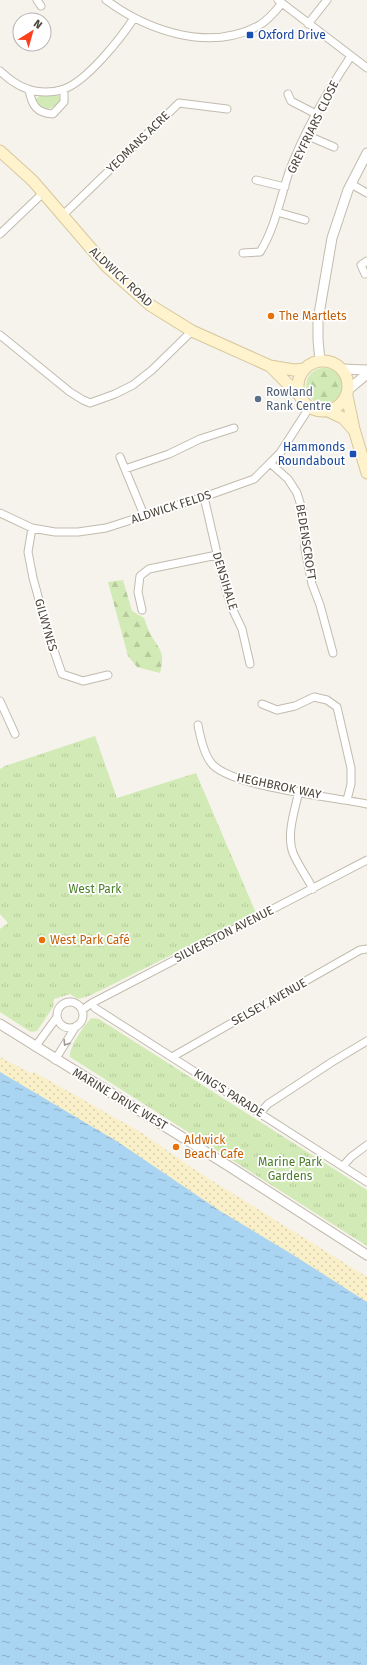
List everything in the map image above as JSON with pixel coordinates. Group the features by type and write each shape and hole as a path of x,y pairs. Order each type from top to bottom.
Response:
{"main road":[{"name":"ALDWICK ROAD","path":"0,151 33,181 107,267 150,305 192,331 270,366"},
{"path":"299,396 299,380 305,370 313,363 328,361 336,364 342,369 347,376 354,429 367,473"},
{"path":"270,366 294,370 305,370"},
{"path":"270,366 309,408 317,411 328,411 339,406 348,392"},
{"path":"328,411 343,418 354,429"}],"street":[{"path":"106,0 134,18 176,34 203,37 229,36 258,26 273,14 280,2 367,68"},
{"path":"308,24 327,0"},
{"path":"0,71 29,90 48,92 64,89 77,81 114,46 134,18"},
{"name":"GREYFRIARS CLOSE","path":"243,253 260,252 268,240 284,187 306,135 316,114 351,56"},
{"path":"29,90 34,106 38,111 52,114 64,102 64,89"},
{"path":"288,94 291,101 316,114"},
{"name":"YEOMANS ACRE","path":"63,216 179,102 227,109"},
{"path":"306,135 334,147"},
{"path":"320,361 318,320 332,238 351,184 367,153"},
{"path":"256,180 284,187"},
{"path":"351,184 367,193"},
{"path":"0,234 43,193"},
{"path":"277,212 305,220"},
{"path":"365,274 361,265 367,261"},
{"path":"0,335 70,392 83,400 90,402 114,394 133,385 152,370 192,331"},
{"path":"342,369 367,370"},
{"path":"348,392 367,374"},
{"name":"ALDWICK FELDS","path":"0,513 32,528 55,532 99,530 204,497 254,479 280,453 309,408"},
{"path":"125,469 169,454 200,439 234,428"},
{"path":"120,457 144,515"},
{"name":"BEDENSCROFT","path":"270,463 288,479 297,493 302,508 306,549 312,584 320,605 333,653"},
{"name":"DENSIHALE","path":"204,497 217,555 231,606 242,629 250,664"},
{"name":"GILWYNES","path":"32,528 28,552 33,578 48,636 62,674 83,681 108,675"},
{"path":"142,610 138,592 140,576 149,569 217,555"},
{"path":"262,704 277,710 295,706 314,696 327,700 337,707 352,784 347,800"},
{"path":"0,701 15,734"},
{"name":"HEGHBROK WAY","path":"198,725 202,744 212,764 228,775 261,784 367,804"},
{"path":"299,791 291,833 291,843 293,853 313,888"},
{"name":"SILVERSTON AVENUE","path":"82,1010 92,1003 367,860"},
{"name":"SELSEY AVENUE","path":"172,1057 360,950 367,949"},
{"path":"35,1047 57,1017 57,1012 61,1005 69,1002 77,1004 82,1010 83,1018 76,1026 56,1060"},
{"name":"KING'S PARADE","path":"92,1003 95,1008 367,1182"},
{"path":"57,1017 64,1026 72,1028 76,1026"},
{"name":"MARINE DRIVE WEST","path":"0,1024 228,1165 367,1255"},
{"path":"260,1113 268,1104 367,1041"},
{"path":"343,1166 367,1145"}],"green space":[{"path":"39,96 59,96 61,101 51,108 46,109 39,107 35,100"},
{"path":"328,368 337,373 341,379 341,393 337,399 328,404 320,404 311,399 307,393 306,382 311,373 317,369"},
{"path":"123,580 132,611 144,618 150,633 160,649 162,661 160,673 137,667 128,656 108,582"},
{"name":"West Park","path":"95,736 117,798 196,773 256,913 89,996 78,999 70,994 54,999 53,1007 37,1031 31,1032 0,1012 0,929 8,923 0,914 0,769"},
{"name":"Marine Park Gardens","path":"92,1018 99,1019 367,1190 367,1246 70,1057 70,1053 78,1036 85,1025"}],"sand":[{"path":"0,1057 32,1074 34,1072 142,1133 195,1170 367,1277 367,1380 0,1145"}],"water":[{"path":"0,1072 118,1142 220,1211 367,1302 367,1665 0,1665"}],"place":[{"name":"Oxford Drive","path":"250,35"},
{"name":"The Martlets","path":"271,316"},
{"name":"Rowland Rank Centre","path":"258,399"},
{"name":"Hammonds Roundabout","path":"353,454"},
{"name":"West Park Café","path":"42,940"},
{"name":"Aldwick Beach Cafe","path":"176,1147"}]}
